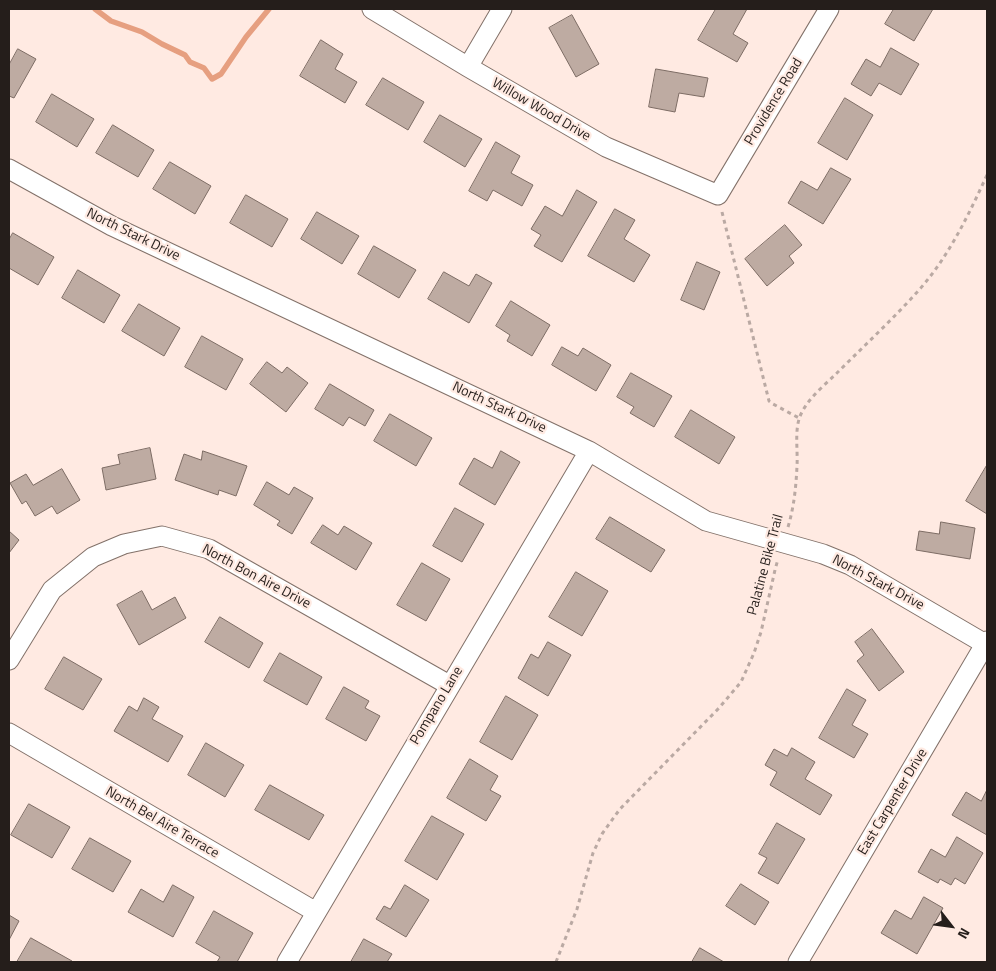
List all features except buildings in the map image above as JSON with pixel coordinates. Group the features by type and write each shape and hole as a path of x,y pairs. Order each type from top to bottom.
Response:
{"street":[{"name":"Willow Wood Drive","path":"372,9 606,147 718,195"},
{"path":"468,67 502,9"},
{"name":"Providence Road","path":"718,195 829,9"},
{"name":"North Stark Drive","path":"9,169 112,226 589,451 706,521 823,554 850,565 987,643"},
{"name":"Pompano Lane","path":"287,962 589,451"},
{"name":"North Bon Aire Drive","path":"9,660 52,590 93,557 124,544 162,536 209,549 449,685"},
{"name":"East Carpenter Drive","path":"798,962 987,643"},
{"name":"North Bel Aire Terrace","path":"9,733 316,912"}],"path":[{"name":"Palatine Bike Trail","path":"556,962 577,909 594,853 602,834 620,809 719,708 741,682 754,653 791,515 796,489 797,428 802,411 817,391 907,302 934,271 966,222 987,175"},
{"path":"718,195 769,400 799,418"}],"waterway":[{"path":"95,9 111,21 142,32 185,55 190,62 204,68 212,79 221,74 246,37 269,9"}]}
